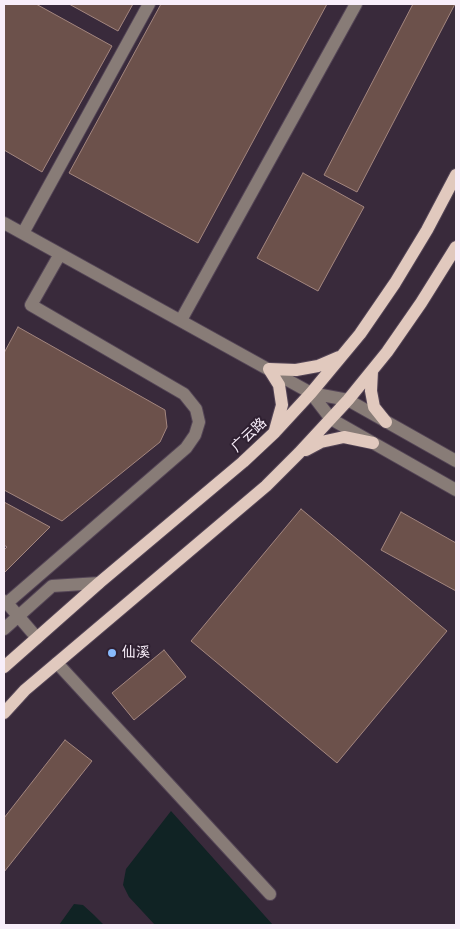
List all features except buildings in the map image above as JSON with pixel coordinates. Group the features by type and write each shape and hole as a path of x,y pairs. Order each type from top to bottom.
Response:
{"main road":[{"name":"广云路","path":"4,667 99,583 243,462 275,432 311,393 360,334 395,283 427,230 456,175"},
{"path":"4,713 25,690 266,486 299,454 348,400 387,352 421,303 456,247"},
{"path":"269,368 296,370 318,366 341,356"},
{"path":"269,368 279,385 282,405 275,432"},
{"path":"372,371 371,391 374,407 386,422"},
{"path":"299,454 321,442 344,437 373,443"}],"street":[{"path":"22,233 149,4"},
{"path":"181,320 356,4"},
{"path":"4,223 269,368 311,393 348,400 456,461"},
{"path":"37,638 5,602 186,448 195,435 198,422 196,409 184,394 31,305 60,254"},
{"path":"311,393 330,419 456,490"},
{"path":"4,629 52,586 99,583"},
{"path":"58,663 270,894"}],"shaded area":[{"path":"171,811 273,925 155,925 129,897 123,885 126,869"},
{"path":"74,904 83,905 104,925 59,925"}],"place":[{"name":"仙溪","path":"112,653"}]}
